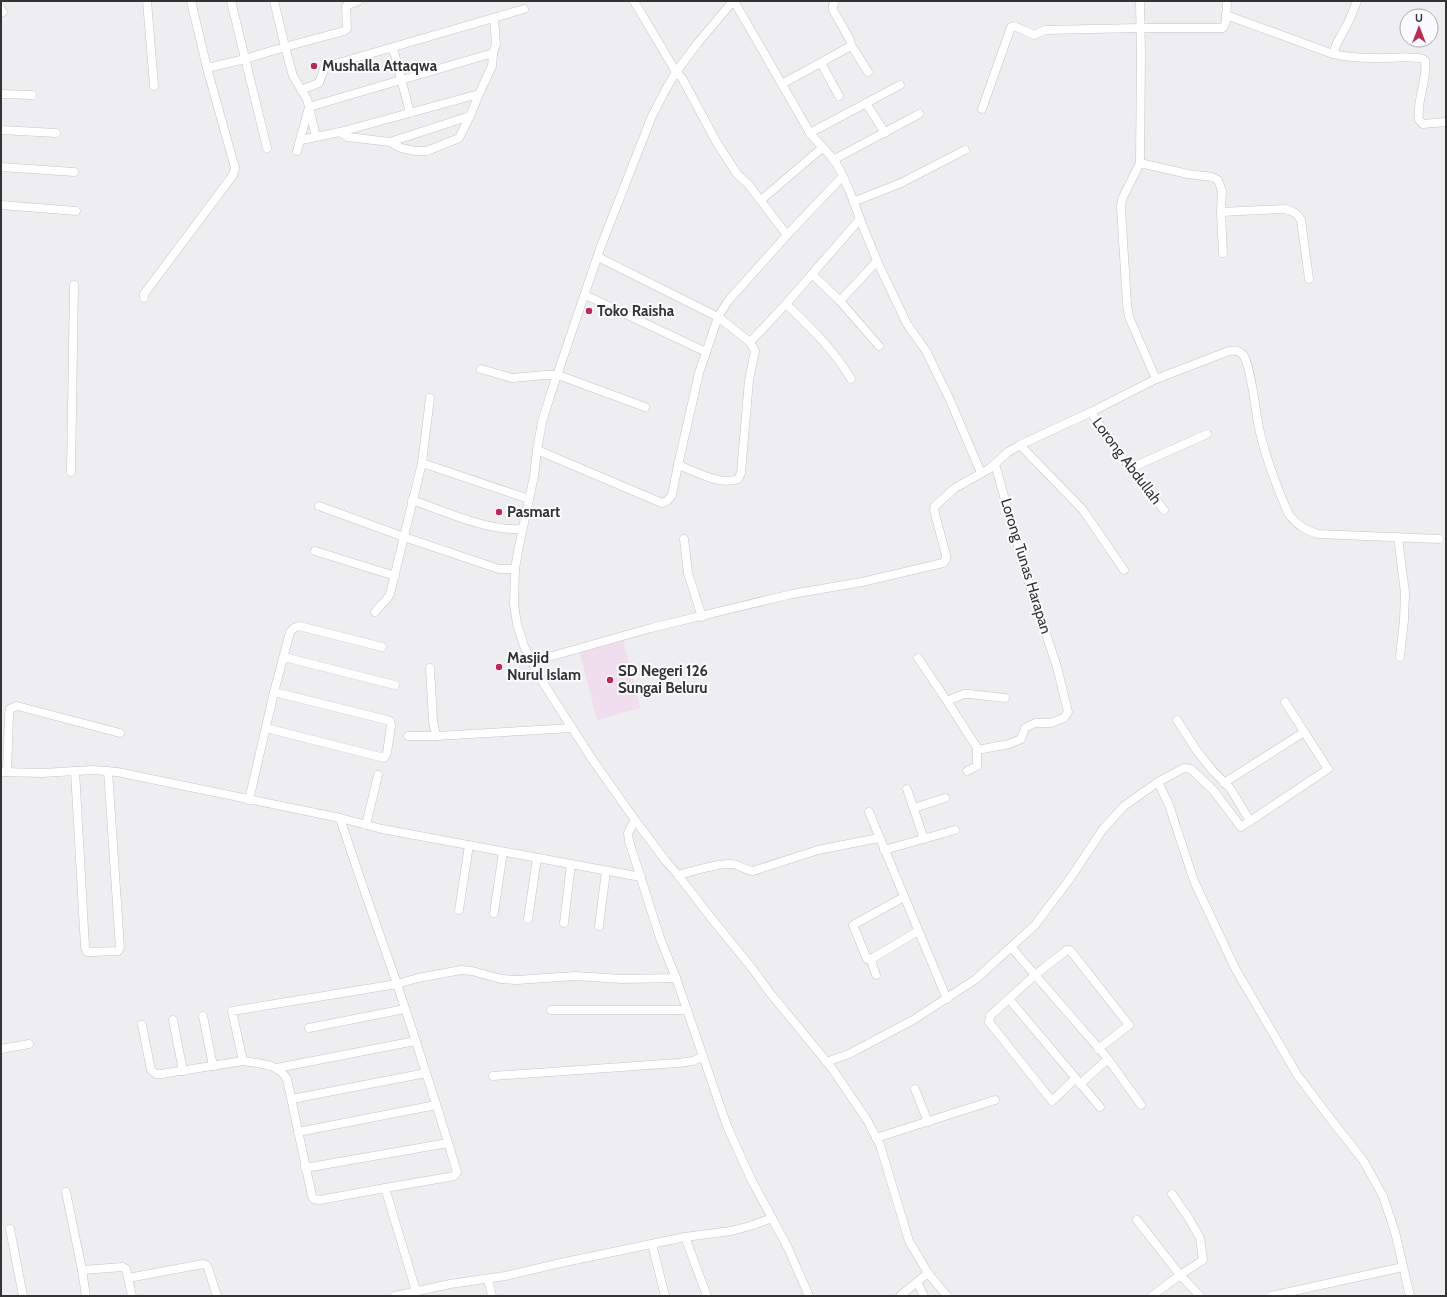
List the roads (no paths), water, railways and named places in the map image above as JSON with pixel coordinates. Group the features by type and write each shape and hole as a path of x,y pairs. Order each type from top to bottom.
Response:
{"street":[{"path":"147,1 154,86"},
{"path":"144,298 144,294 233,175 235,168 207,68 191,1"},
{"path":"230,1 267,148"},
{"path":"274,1 293,76 307,99 316,137"},
{"path":"207,68 245,59 344,31 347,29 346,6 358,1"},
{"path":"634,1 676,72 682,78 713,136 729,162 737,174 748,184 761,200 787,235"},
{"path":"947,1296 928,1274 909,1241 880,1145 867,1120 831,1067 770,993 635,820 556,704 531,662 517,624 514,604 515,569 522,529 530,499 542,422 598,257 652,116 676,72 734,1 810,133 834,160 877,261 907,324 926,351 950,400 981,473"},
{"path":"1140,1 1140,163 1122,199 1121,208 1129,317 1156,379"},
{"path":"982,110 1011,27 1014,26 1034,35 1044,30 1223,28 1225,25 1227,1"},
{"path":"1333,54 1357,1"},
{"path":"834,4 833,10 868,72"},
{"path":"301,90 319,83 324,69 328,66 524,9"},
{"path":"1226,15 1333,54 1346,57 1408,58 1423,60 1425,61 1426,68 1421,94 1419,120 1423,124 1446,122"},
{"path":"340,132 348,138 390,142 401,148 415,151 427,151 450,143 459,138 492,66 493,53 496,44 494,18"},
{"path":"782,84 846,49 851,44"},
{"path":"393,48 410,113"},
{"path":"309,106 493,53"},
{"path":"821,63 839,96"},
{"path":"810,133 900,85"},
{"path":"1,94 32,95"},
{"path":"301,140 340,132 479,94"},
{"path":"866,103 885,133"},
{"path":"297,152 309,106"},
{"path":"834,160 919,114"},
{"path":"390,142 470,116"},
{"path":"1,130 56,133"},
{"path":"761,200 822,148"},
{"path":"853,202 900,183 965,150"},
{"path":"1140,163 1188,174 1212,177 1218,180 1222,191 1223,253"},
{"path":"1,167 74,172"},
{"path":"537,450 662,503 667,501 672,495 700,373 718,317 728,301 787,235 842,177"},
{"path":"1,205 76,211"},
{"path":"1222,212 1284,209 1298,214 1301,220 1309,279"},
{"path":"750,342 786,304 860,219"},
{"path":"598,257 718,317 750,342 755,351 749,380 741,473 738,479 720,481 678,465"},
{"path":"840,301 877,261"},
{"path":"812,274 840,301 880,346"},
{"path":"71,472 74,285"},
{"path":"585,295 706,352"},
{"path":"786,304 820,337 841,362 851,379"},
{"path":"531,662 651,628 702,617 792,594 862,582 943,563 946,559 946,555 934,514 935,506 955,488 995,464 1008,452 1020,445 1091,412 1156,379 1229,351 1240,352 1244,356 1255,396 1257,418 1275,482 1289,514 1305,530 1318,534 1439,539"},
{"path":"481,369 512,378 558,375 645,407"},
{"path":"375,612 379,606 387,600 395,576 422,463 430,398"},
{"name":"Lorong Abdullah","path":"1091,412 1104,434 1164,510"},
{"path":"1131,468 1207,434"},
{"path":"1020,445 1083,510 1124,570"},
{"path":"422,463 530,499"},
{"name":"Lorong Tunas Harapan","path":"977,750 1009,744 1021,739 1025,728 1035,723 1051,723 1064,718 1068,712 1057,667 1025,571 995,464"},
{"path":"412,500 491,527 510,530 522,529"},
{"path":"319,506 499,569 515,569"},
{"path":"1398,537 1405,593 1400,657"},
{"path":"684,539 690,578 702,617"},
{"path":"315,551 395,576"},
{"path":"249,800 274,692 290,632 299,626 382,647"},
{"path":"284,657 395,685"},
{"path":"918,658 948,701 977,750 977,766 967,771"},
{"path":"430,668 433,721 436,736"},
{"path":"266,728 384,758 388,753 391,729 390,721 274,692"},
{"path":"948,701 964,694 1005,698"},
{"path":"831,1067 855,1051 913,1020 976,979 1035,925 1069,880 1103,829 1124,806 1158,782 1184,768 1191,769 1213,790 1241,827 1328,769 1285,702"},
{"path":"120,734 17,706 13,707 10,709 9,715 4,772 42,773 93,770 117,772 340,818 366,825 641,877"},
{"path":"1177,720 1197,751 1213,771 1230,788 1250,821"},
{"path":"408,736 436,736 572,728"},
{"path":"1224,783 1304,732"},
{"path":"75,771 85,948 87,952 90,952 118,951 120,948 108,771"},
{"path":"366,825 378,775"},
{"path":"1158,782 1169,804 1194,881 1236,970 1298,1076 1364,1160 1383,1196 1395,1232 1410,1296"},
{"path":"907,788 924,839"},
{"path":"914,808 945,798"},
{"path":"869,812 947,999"},
{"path":"142,1025 151,1070 156,1074 243,1061 277,1068 283,1072 287,1079 292,1099 305,1168 314,1199 320,1200 454,1176 457,1172 436,1105 397,984 362,886 340,818"},
{"path":"635,820 628,833 641,877 660,938 676,978 727,1126 751,1179 788,1248 809,1296"},
{"path":"884,850 955,830"},
{"path":"678,875 725,864 734,864 743,869 752,871 818,850 879,838"},
{"path":"460,910 468,845"},
{"path":"494,913 503,852"},
{"path":"528,919 537,858"},
{"path":"564,923 571,864"},
{"path":"599,926 606,871"},
{"path":"904,897 853,925 867,959 874,958 918,931"},
{"path":"1011,947 1108,1060 1141,1105"},
{"path":"1098,1049 1129,1025 1070,950 1067,950 1035,975 990,1016 989,1022 1052,1101 1108,1060"},
{"path":"874,958 872,963 876,975"},
{"path":"243,1061 232,1011 397,984 418,978 461,970 517,980 575,976 623,979 676,978"},
{"path":"1009,999 1100,1107"},
{"path":"310,1028 405,1009"},
{"path":"551,1010 687,1010"},
{"path":"203,1016 213,1066"},
{"path":"173,1020 183,1071"},
{"path":"277,1068 415,1040"},
{"path":"1,1049 29,1044"},
{"path":"493,1076 671,1064 693,1061 702,1057"},
{"path":"292,1099 426,1074"},
{"path":"915,1089 928,1122"},
{"path":"876,1138 995,1100"},
{"path":"298,1132 436,1105"},
{"path":"305,1168 448,1143"},
{"path":"386,1188 416,1291"},
{"path":"66,1192 86,1296"},
{"path":"1152,1296 1203,1260 1200,1238 1172,1194"},
{"path":"395,1296 450,1284 505,1276 685,1237 731,1231 772,1218"},
{"path":"1137,1220 1180,1275 1200,1296"},
{"path":"10,1229 23,1296"},
{"path":"685,1237 707,1296"},
{"path":"652,1244 665,1296"},
{"path":"128,1278 203,1264 208,1268 217,1296"},
{"path":"82,1270 122,1267 126,1269 132,1296"},
{"path":"1271,1296 1403,1267"},
{"path":"900,1296 928,1274"},
{"path":"488,1279 492,1296"},
{"path":"917,1282 924,1296"}],"place":[{"name":"Mushalla Attaqwa","path":"314,66"},
{"name":"Toko Raisha","path":"589,311"},
{"name":"Pasmart","path":"499,512"},
{"name":"Masjid Nurul Islam","path":"499,667"},
{"name":"SD Negeri 126 Sungai Beluru","path":"610,680"}]}
